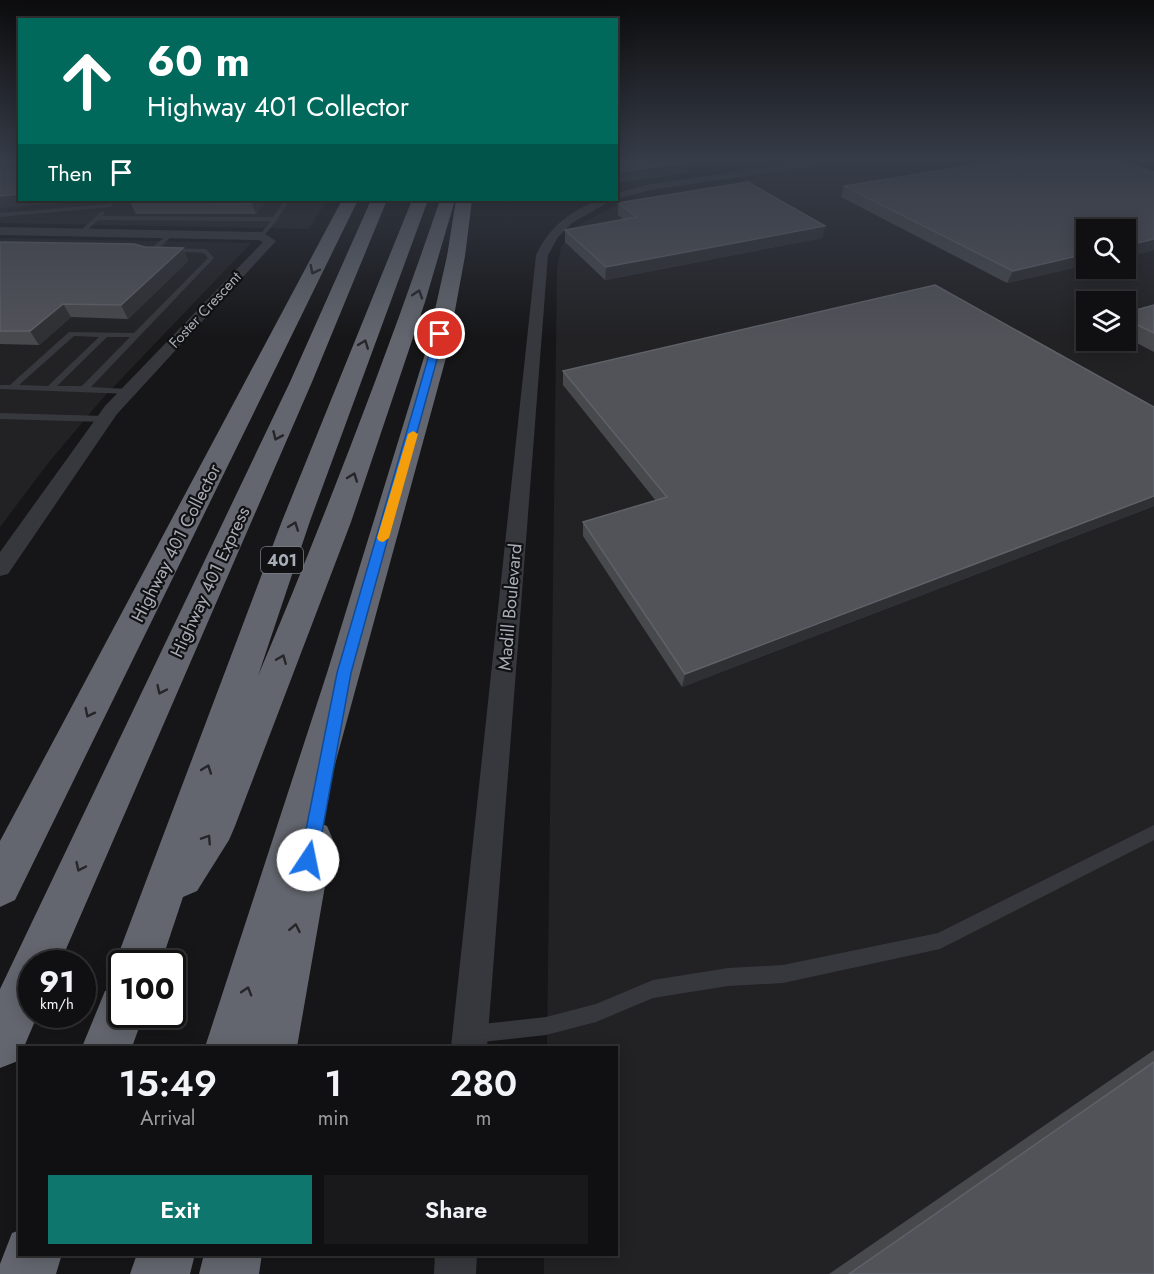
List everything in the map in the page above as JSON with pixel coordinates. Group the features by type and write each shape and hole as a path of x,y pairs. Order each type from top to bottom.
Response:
{"highway":[{"name":"Highway 401 Collector","path":"0,885 340,220"},
{"name":"Highway 401 Express","path":"42,950 283,423 370,220"},
{"name":"401","path":"145,943 296,521 412,220"},
{"path":"145,943 215,826 337,522 441,220"},
{"path":"230,1046 344,673 435,354 456,256 461,220"},
{"path":"272,1046 344,673"},
{"path":"0,1043 18,1004"},
{"path":"107,1046 114,1028"},
{"path":"26,1274 32,1256"},
{"path":"160,1274 165,1256"},
{"path":"229,1274 232,1256"}],"street":[{"name":"Madill Boulevard","path":"470,1041 542,255 552,235 568,220"},
{"path":"0,231 262,236"},
{"name":"Foster Crescent","path":"0,568 105,419 127,392 270,241 262,236"},
{"path":"455,1274 456,1256"}],"lane":[{"path":"82,232 94,220"},
{"path":"262,236 274,220"},
{"path":"155,249 171,234"},
{"path":"84,389 211,258 206,251 131,248"},
{"path":"12,387 72,334 137,335"},
{"path":"50,388 105,335"},
{"path":"0,387 127,392"},
{"path":"0,416 105,419"},
{"path":"470,1041 546,1026 596,1013 653,990 728,977 783,974 940,941 1154,832"}],"shaded area":[{"path":"0,220 314,220 309,229 0,223"},
{"path":"587,220 1076,220 1076,279 1136,279 1136,220 1154,220 1154,1274 544,1274 544,1256 618,1256 618,1046 547,1046 557,268 561,247 575,227"},
{"path":"0,238 251,243 102,399 49,462 0,527"}],"building":[{"path":"618,220 815,220 825,226 606,267 565,230"},
{"path":"913,220 1076,220 1076,256 1013,271"},
{"path":"1136,220 1154,220 1154,239 1136,243"},
{"path":"0,242 134,244 145,247 183,248 121,305 63,304 30,331 0,331"},
{"path":"935,285 1154,407 1154,496 685,674 583,522 667,497 563,371"},
{"path":"1154,305 1154,333 1136,324 1136,310"},
{"path":"1154,1062 1154,1274 849,1274"}],"slow traffic":[{"path":"383,538 413,434"}],"route":[{"path":"308,860 344,673 440,334"}]}
